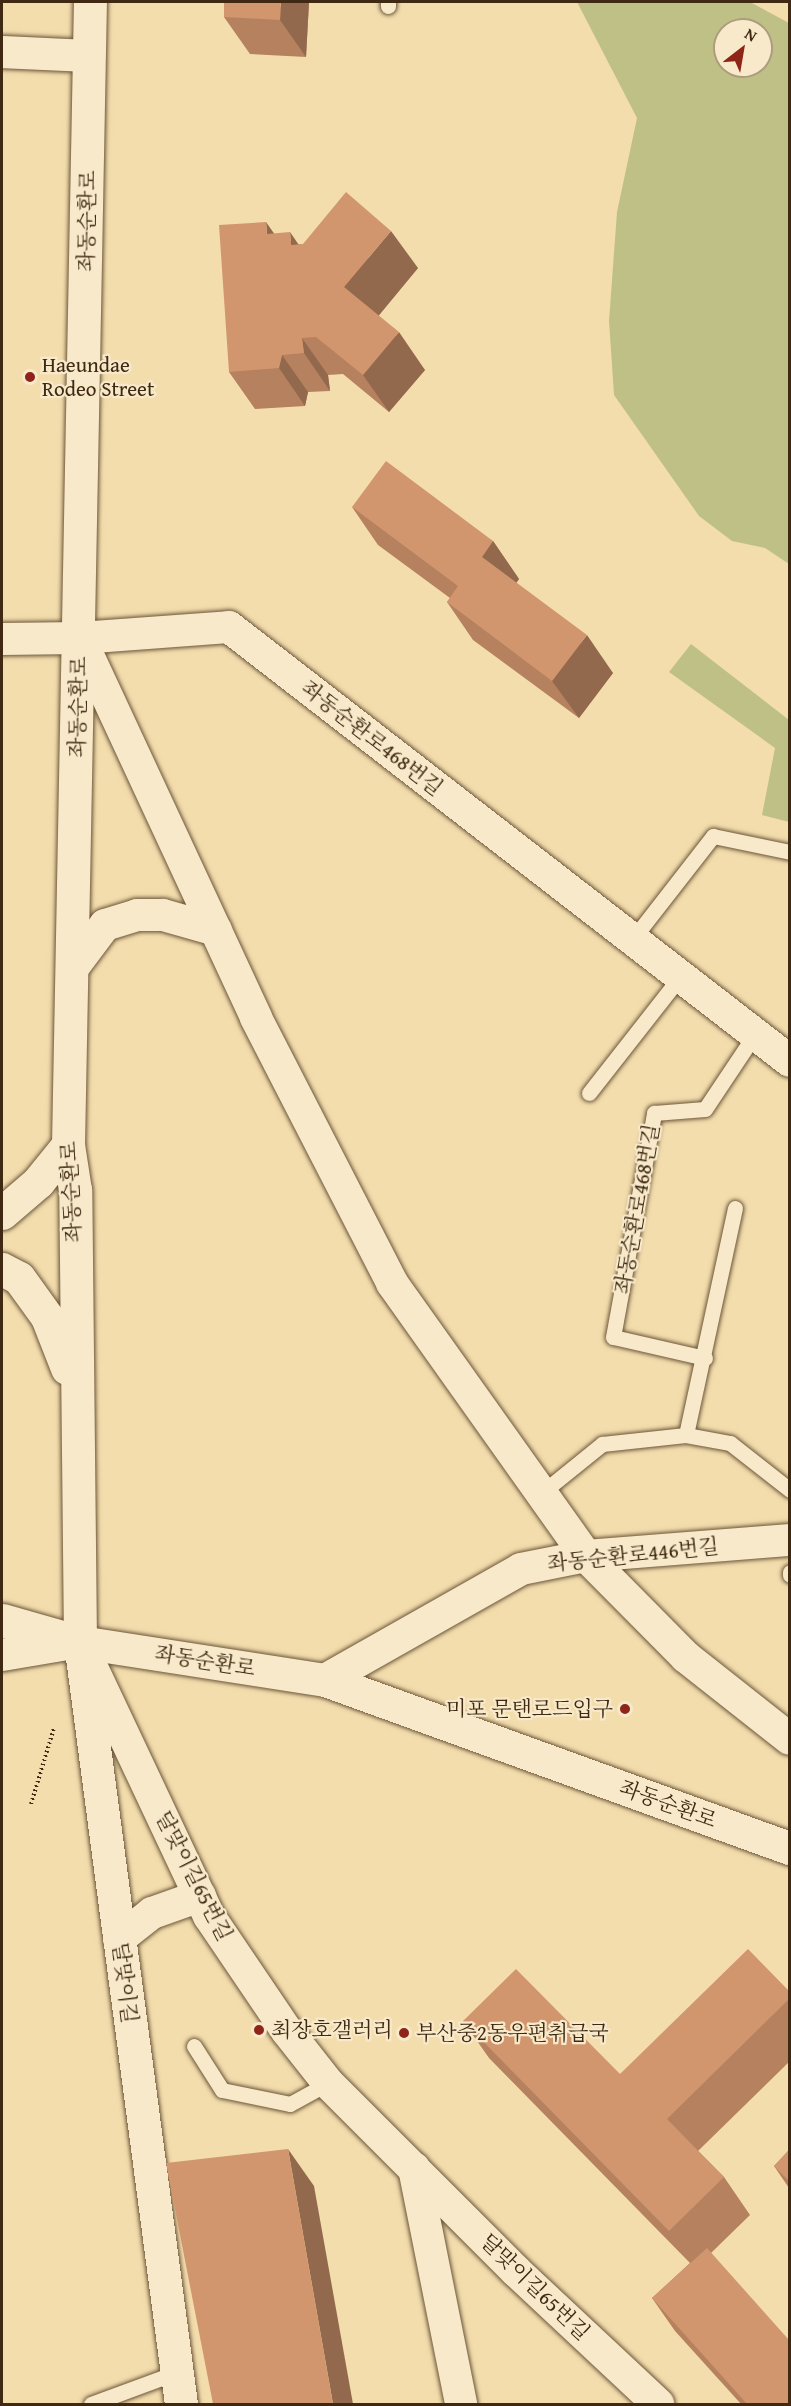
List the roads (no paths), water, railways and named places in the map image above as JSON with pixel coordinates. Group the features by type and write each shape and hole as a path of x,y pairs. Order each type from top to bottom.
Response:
{"main road":[{"name":"좌동순환로","path":"90,2 80,639 68,1145 75,1190 74,1387 80,1642 325,1680 789,1848"},
{"path":"2,1213 38,1182 68,1145"},
{"path":"2,1269 19,1278 47,1317 74,1387"},
{"path":"2,1620 80,1642"},
{"name":"달맞이길","path":"80,1642 178,2389"}],"street":[{"path":"2,52 89,56"},
{"name":"좌동순환로468번길","path":"2,639 80,639 229,627 789,1061"},
{"path":"80,639 256,1018 392,1283 544,1491 586,1556 686,1657 789,1739"},
{"path":"72,969 105,925 137,915 162,915 216,930"},
{"name":"좌동순환로446번길","path":"325,1680 521,1569 586,1556 789,1540"},
{"path":"2,1655 80,1642"},
{"name":"달맞이길65번길","path":"80,1642 209,1916 287,2031 328,2083 658,2404"},
{"path":"119,1939 152,1913 200,1896"},
{"path":"414,2168 461,2404"}],"lane":[{"path":"632,940 712,836 789,852"},
{"path":"589,1093 680,977"},
{"name":"좌동순환로468번길","path":"705,1358 613,1337 654,1113 705,1110 755,1034"},
{"path":"686,1435 705,1358 735,1208"},
{"path":"544,1491 602,1444 686,1435 730,1443 789,1490"},
{"path":"194,2046 222,2090 290,2104 328,2083"},
{"path":"91,2404 178,2389"}],"place":[{"name":"Haeundae Rodeo Street","path":"30,377"},
{"name":"미포 문탠로드입구","path":"625,1709"},
{"name":"최장호갤러리","path":"259,2030"},
{"name":"부산중2동우편취급국","path":"404,2033"}]}
